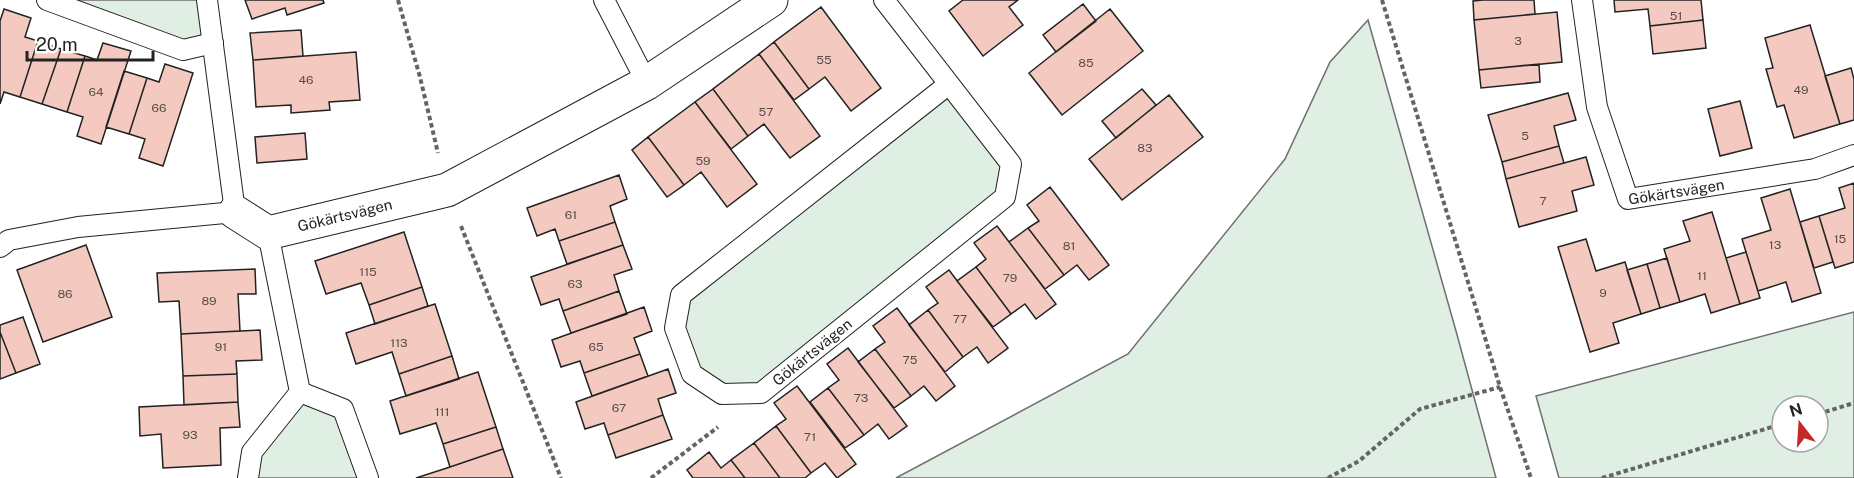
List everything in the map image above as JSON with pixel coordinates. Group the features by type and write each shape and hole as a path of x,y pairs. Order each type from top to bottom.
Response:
{"street":[{"name":"Gökärtsvägen","path":"267,233 447,190 647,83 771,0"},
{"path":"235,212 267,233"}],"lane":[{"path":"47,0 183,50 213,43"},
{"path":"3,239 78,227 235,212 207,0"},
{"path":"604,0 647,83"},
{"name":"Gökärtsvägen","path":"884,0 1011,164 1005,197 761,393 722,394 692,374 675,328 681,296 949,84"},
{"name":"Gökärtsvägen","path":"1582,0 1597,107 1628,199 1815,169 1854,155"},
{"path":"267,233 300,392"},
{"path":"248,478 252,452 300,392"},
{"path":"300,392 343,409 368,478"}],"path":[{"path":"398,0 420,77 447,190 561,478"},
{"path":"1382,0 1500,387 1531,478"},
{"path":"1328,478 1359,461 1420,409 1500,387"},
{"path":"651,478 761,393"},
{"path":"1830,410 1854,403"},
{"path":"1602,478 1770,428"}],"green space":[{"path":"47,0 207,0 213,43 183,50"},
{"path":"1368,20 1496,478 896,478 1128,354 1285,159 1330,62"},
{"path":"949,84 1011,164 1005,197 761,393 722,394 692,374 675,328 681,295"},
{"path":"1854,312 1854,478 1559,478 1536,396"},
{"path":"300,392 343,409 368,478 248,478 252,452"}],"building":[{"path":"245,0 323,0 324,3 287,15 285,8 252,19"},
{"path":"963,0 1018,0 1009,7 1023,25 983,56 949,11"},
{"path":"1534,0 1535,14 1474,20 1473,1"},
{"path":"1614,0 1701,0 1703,20 1650,26 1648,9 1615,12"},
{"path":"1083,4 1096,21 1056,52 1043,35"},
{"path":"821,7 881,88 851,111 825,77 809,89 774,42"},
{"path":"4,9 31,18 25,37 38,41 20,97 4,92 0,104 0,21"},
{"path":"1110,9 1143,51 1062,115 1029,73"},
{"path":"1557,12 1562,62 1479,70 1474,20"},
{"path":"1703,20 1706,48 1653,54 1650,26"},
{"path":"1810,25 1840,124 1794,138 1784,105 1777,107 1766,69 1773,68 1765,38"},
{"path":"301,30 303,56 253,60 250,33"},
{"path":"38,41 61,49 42,104 20,97"},
{"path":"774,42 809,89 794,100 759,54"},
{"path":"103,43 131,51 101,144 77,136 83,117 67,112 85,56 97,60"},
{"path":"61,49 85,56 67,112 42,104"},
{"path":"356,52 360,100 329,102 330,110 291,113 291,105 256,107 253,60"},
{"path":"759,54 820,136 790,158 764,124 748,136 713,89"},
{"path":"165,64 193,73 163,166 139,158 145,139 129,134 147,78 159,82"},
{"path":"1539,64 1540,82 1481,88 1479,70"},
{"path":"1851,68 1854,79 1854,120 1840,124 1825,76"},
{"path":"124,71 147,78 129,134 106,127"},
{"path":"713,89 748,136 731,149 695,102"},
{"path":"1142,89 1156,105 1116,138 1102,121"},
{"path":"1568,93 1576,120 1554,126 1559,146 1502,162 1488,115"},
{"path":"1169,95 1203,137 1122,200 1089,159"},
{"path":"1740,101 1752,148 1720,156 1708,109"},
{"path":"695,102 757,184 727,207 701,172 684,185 648,137"},
{"path":"305,133 307,159 257,163 255,137"},
{"path":"648,137 684,185 667,197 632,150"},
{"path":"1559,146 1564,163 1506,179 1502,162"},
{"path":"1586,157 1594,185 1572,191 1577,211 1519,227 1506,179"},
{"path":"619,175 627,199 610,206 615,222 559,241 555,229 537,236 527,208"},
{"path":"1854,183 1854,262 1835,268 1819,216 1845,208 1839,188"},
{"path":"1050,187 1109,265 1089,280 1077,265 1064,275 1028,228 1039,221 1027,205"},
{"path":"1790,189 1821,293 1792,302 1786,282 1758,291 1742,239 1771,230 1761,198"},
{"path":"1712,212 1740,304 1711,313 1705,294 1680,302 1664,249 1690,241 1683,221"},
{"path":"1819,216 1833,262 1814,268 1800,222"},
{"path":"615,222 623,245 567,264 559,241"},
{"path":"997,226 1056,304 1036,319 1025,304 1011,314 976,267 986,259 974,243"},
{"path":"1028,228 1064,275 1045,289 1009,242"},
{"path":"404,232 422,287 369,305 361,283 326,294 315,261"},
{"path":"1586,239 1596,271 1625,262 1641,314 1613,323 1619,343 1590,352 1558,247"},
{"path":"86,245 112,317 43,342 17,270"},
{"path":"623,245 632,269 614,275 619,291 563,311 559,299 541,305 531,277"},
{"path":"1746,252 1760,298 1740,304 1726,258"},
{"path":"1667,258 1680,302 1660,308 1647,264"},
{"path":"1647,264 1660,308 1641,314 1627,270"},
{"path":"976,267 1011,314 993,327 957,281"},
{"path":"255,269 256,294 238,294 240,331 181,334 179,301 159,302 157,273"},
{"path":"949,270 1008,348 988,363 977,347 963,357 928,310 938,303 926,287"},
{"path":"422,287 428,306 375,324 369,305"},
{"path":"619,291 627,314 571,333 563,311"},
{"path":"435,304 452,356 399,374 392,352 356,364 346,333"},
{"path":"644,307 652,331 634,338 640,354 584,373 580,361 561,367 552,340"},
{"path":"897,308 955,386 936,401 924,386 911,396 875,349 885,342 873,326"},
{"path":"928,310 963,357 945,372 909,325"},
{"path":"23,317 40,364 16,373 0,332 0,325"},
{"path":"260,330 262,360 236,361 237,374 183,376 181,334"},
{"path":"0,332 16,373 0,379"},
{"path":"848,348 907,426 889,439 878,424 864,435 828,388 839,380 827,364"},
{"path":"875,349 911,396 894,408 858,362"},
{"path":"640,354 648,376 592,396 584,373"},
{"path":"452,356 459,379 406,396 399,374"},
{"path":"668,369 676,393 658,399 663,415 608,435 604,423 585,429 576,402"},
{"path":"478,372 496,427 443,444 436,423 400,434 390,401"},
{"path":"237,374 238,402 184,405 183,376"},
{"path":"797,386 856,464 837,478 825,463 811,473 776,426 786,419 774,403"},
{"path":"828,388 864,435 845,448 810,402"},
{"path":"238,402 240,427 220,428 221,465 163,468 161,434 140,436 139,407"},
{"path":"663,415 672,439 616,458 608,435"},
{"path":"776,426 811,473 805,478 780,478 754,443"},
{"path":"496,427 503,449 450,467 443,444"},
{"path":"754,443 780,478 745,478 731,460"},
{"path":"503,449 513,478 416,478 450,467"},
{"path":"709,452 721,468 731,460 745,478 693,478 687,470"}]}
